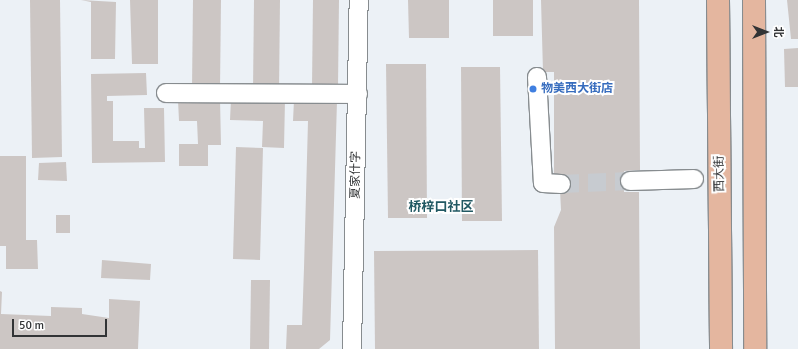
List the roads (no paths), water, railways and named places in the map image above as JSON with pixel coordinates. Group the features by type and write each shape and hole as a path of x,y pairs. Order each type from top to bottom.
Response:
{"main road":[{"name":"西大街","path":"718,0 721,349"},
{"path":"754,0 755,349"}],"street":[{"name":"夏家什字","path":"352,349 359,0"},
{"path":"537,77 543,183 561,184"},
{"path":"166,93 358,94"},
{"path":"630,181 694,179"}],"tunnel":[{"path":"561,184 630,181"}],"place":[{"name":"物美西大街店","path":"533,89"}],"district":[{"name":"桥梓口社区","path":"441,207"}]}
